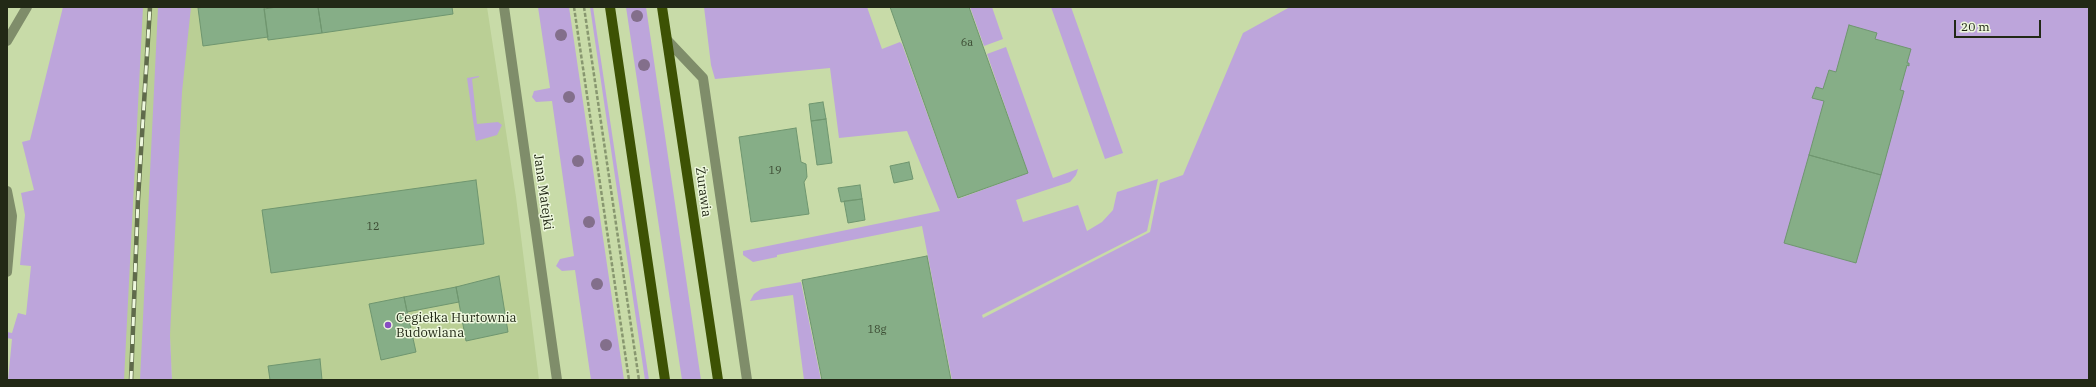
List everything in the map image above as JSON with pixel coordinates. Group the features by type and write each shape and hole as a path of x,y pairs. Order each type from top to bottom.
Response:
{"main road":[{"path":"610,7 665,380"},
{"name":"Żurawia","path":"662,7 718,380"}],"street":[{"path":"7,41 27,7"},
{"name":"Jana Matejki","path":"504,7 557,380"},
{"path":"667,40 703,78 748,380"},
{"path":"7,191 12,216 7,272"}],"path":[{"path":"574,7 629,380"},
{"path":"584,7 639,380"}],"shaded area":[{"path":"63,7 143,7 124,380 8,380 12,339 7,338 7,332 12,333 18,313 26,315 31,266 20,265 25,215 21,193 34,190 22,142 30,140"},
{"path":"80,7 487,7 516,197 539,380 172,380 170,337 152,380 26,380"},
{"path":"158,7 191,7 182,92 170,335 172,380 140,380"},
{"path":"538,7 569,7 624,380 591,380 575,270 562,271 556,266 560,259 574,256 552,101 536,102 532,97 534,91 550,88"},
{"path":"590,7 593,7 649,380 645,380"},
{"path":"626,7 646,7 701,380 682,380"},
{"path":"704,7 867,7 882,49 900,42 902,44 958,199 1028,173 987,54 1006,47 1053,178 1078,169 1076,175 1070,182 1016,200 1023,222 1078,205 1087,231 1102,222 1113,210 1117,192 1158,179 1147,231 982,315 983,318 1150,232 1160,183 1183,175 1243,33 1290,7 2089,7 2089,380 952,380 922,226 777,255 777,257 753,262 743,255 743,251 940,211 907,131 839,138 830,68 715,79 711,65"},
{"path":"970,7 992,7 1003,39 984,46"},
{"path":"1051,7 1071,7 1123,153 1105,159"},
{"path":"479,76 472,79 477,124 498,122 502,125 497,135 476,141 467,78"},
{"path":"801,282 821,380 804,380 793,295 750,301 754,294 761,289"}],"building":[{"path":"264,7 268,37 203,46 198,8"},
{"path":"277,7 318,7 322,33 268,40 264,9"},
{"path":"318,7 452,7 453,14 322,33"},
{"path":"890,7 969,7 1028,173 958,198"},
{"path":"1849,25 1877,33 1875,39 1911,49 1907,63 1909,63 1909,66 1907,65 1900,90 1904,91 1881,175 1809,155 1824,101 1812,98 1816,87 1823,89 1829,70 1836,72"},
{"path":"823,102 826,119 811,121 809,104"},
{"path":"826,119 832,163 817,165 811,121"},
{"path":"796,128 801,162 806,164 807,177 804,182 809,214 751,222 739,137"},
{"path":"1809,155 1881,175 1856,263 1784,243"},
{"path":"909,162 913,179 894,183 890,166"},
{"path":"476,180 484,244 271,273 262,210"},
{"path":"860,185 862,199 841,202 838,188"},
{"path":"862,199 865,220 848,223 844,201"},
{"path":"927,256 951,380 822,380 802,280"},
{"path":"499,276 508,332 466,341 456,287"},
{"path":"456,287 459,302 407,312 404,297"},
{"path":"404,297 416,352 381,360 369,304"},
{"path":"320,359 322,380 270,380 268,366"}],"railway":[{"path":"131,380 138,199 150,7"}],"place":[{"name":"Cegiełka Hurtownia Budowlana","path":"388,325"}]}
